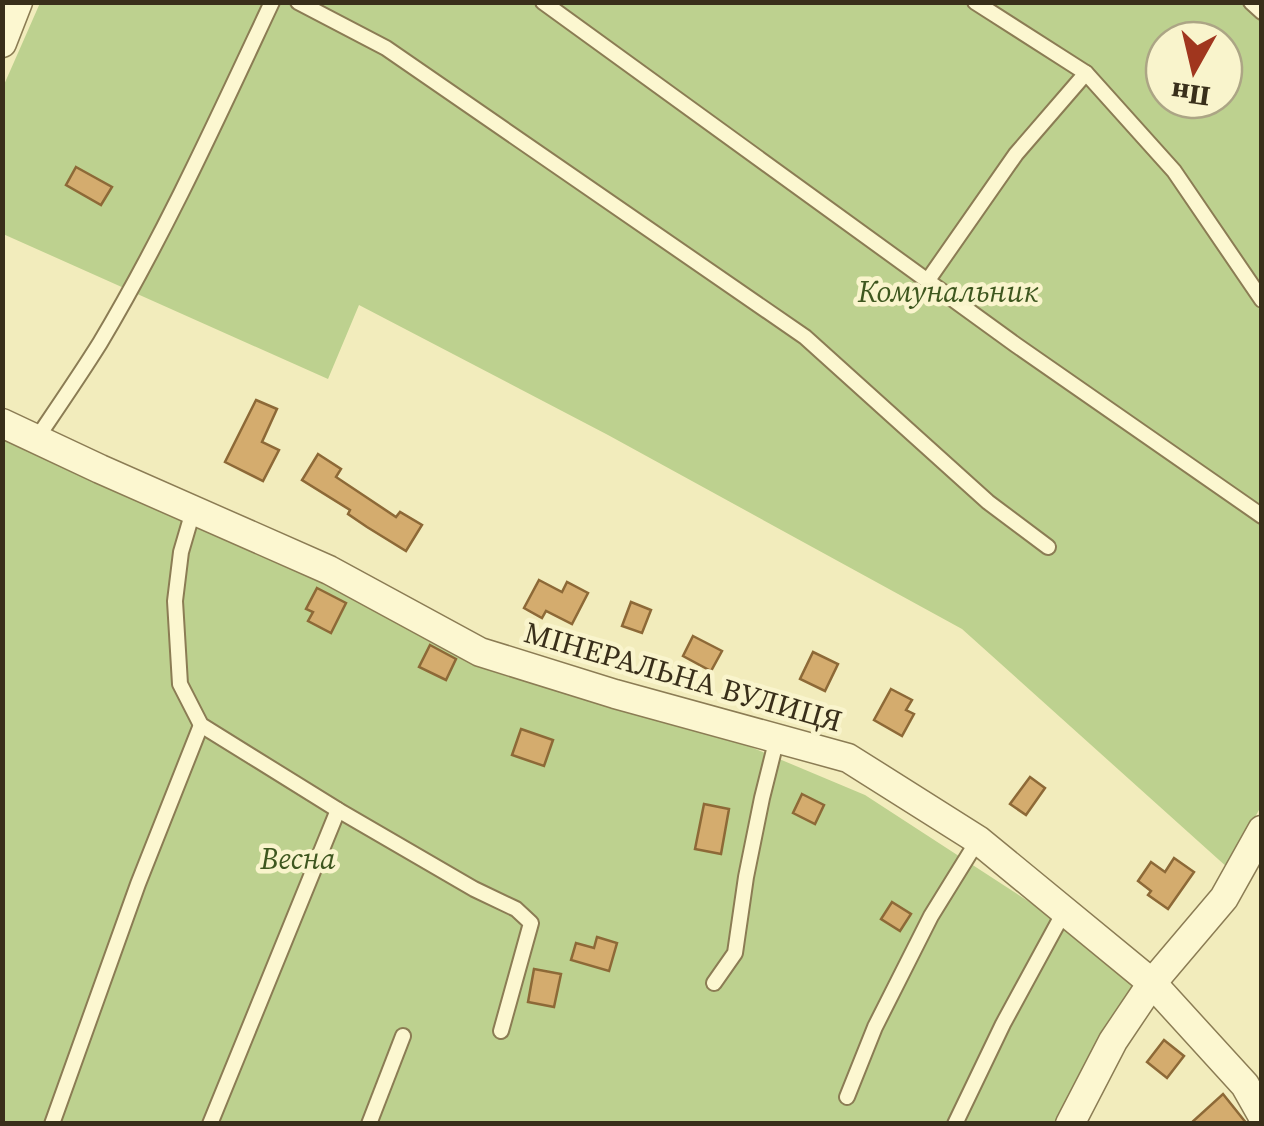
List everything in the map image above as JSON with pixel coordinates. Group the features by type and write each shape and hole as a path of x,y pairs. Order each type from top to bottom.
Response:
{"street":[{"path":"2,43 18,2"},
{"name":"МІНЕРАЛЬНА ВУЛИЦЯ","path":"2,423 328,570 480,652 848,758 978,840 1152,983 1245,1085 1262,1115"},
{"path":"1070,1124 1113,1041 1152,983 1224,898 1262,830"}],"lane":[{"path":"37,438 100,342 147,256 272,2"},
{"path":"298,2 386,48 806,336 988,502 1048,547"},
{"path":"543,2 1032,356 1262,516"},
{"path":"975,2 1086,73 1174,171 1262,300"},
{"path":"1252,2 1262,12"},
{"path":"928,280 1016,154 1086,73"},
{"path":"192,511 180,552 175,601 180,684 201,726 338,810 516,909 532,923 501,1031"},
{"path":"52,1124 138,884 201,726"},
{"path":"714,983 735,953 752,846 778,737"},
{"path":"210,1124 338,810"},
{"path":"847,1097 875,1027 931,916 978,840"},
{"path":"955,1124 1003,1024 1066,910"},
{"path":"369,1124 403,1036"}],"green space":[{"name":"Комунальник","path":"40,3 1261,3 1261,806 1228,868 962,629 608,435 359,305 328,379 3,234 3,87"},
{"name":"Весна","path":"3,434 294,561 529,682 722,735 865,795 1034,905 1135,988 1060,1123 3,1124"}],"building":[{"path":"76,167 112,187 101,205 66,185"},
{"path":"256,400 277,409 262,442 279,450 263,481 225,462"},
{"path":"318,454 341,469 336,477 396,517 400,512 422,525 406,551 302,480"},
{"path":"539,580 562,592 567,582 588,593 572,624 546,611 542,618 524,608"},
{"path":"317,588 346,603 331,633 308,621 313,612 306,609"},
{"path":"631,602 651,610 642,633 622,626"},
{"path":"693,636 722,651 711,671 683,656"},
{"path":"430,645 456,659 446,680 419,667"},
{"path":"813,652 838,664 825,691 800,679"},
{"path":"891,689 912,700 906,710 914,714 902,736 874,720"},
{"path":"521,729 553,740 544,766 512,755"},
{"path":"1030,777 1045,788 1026,815 1010,804"},
{"path":"802,794 824,805 815,824 793,813"},
{"path":"704,804 729,809 721,854 695,849"},
{"path":"1174,858 1194,872 1168,909 1148,895 1151,891 1138,881 1151,862 1165,872"},
{"path":"892,902 911,914 900,931 881,919"},
{"path":"597,937 617,943 609,971 571,960 576,943 594,948"},
{"path":"534,969 561,974 554,1007 528,1002"},
{"path":"1164,1040 1184,1056 1167,1078 1147,1062"},
{"path":"1223,1094 1247,1124 1190,1124"}]}
